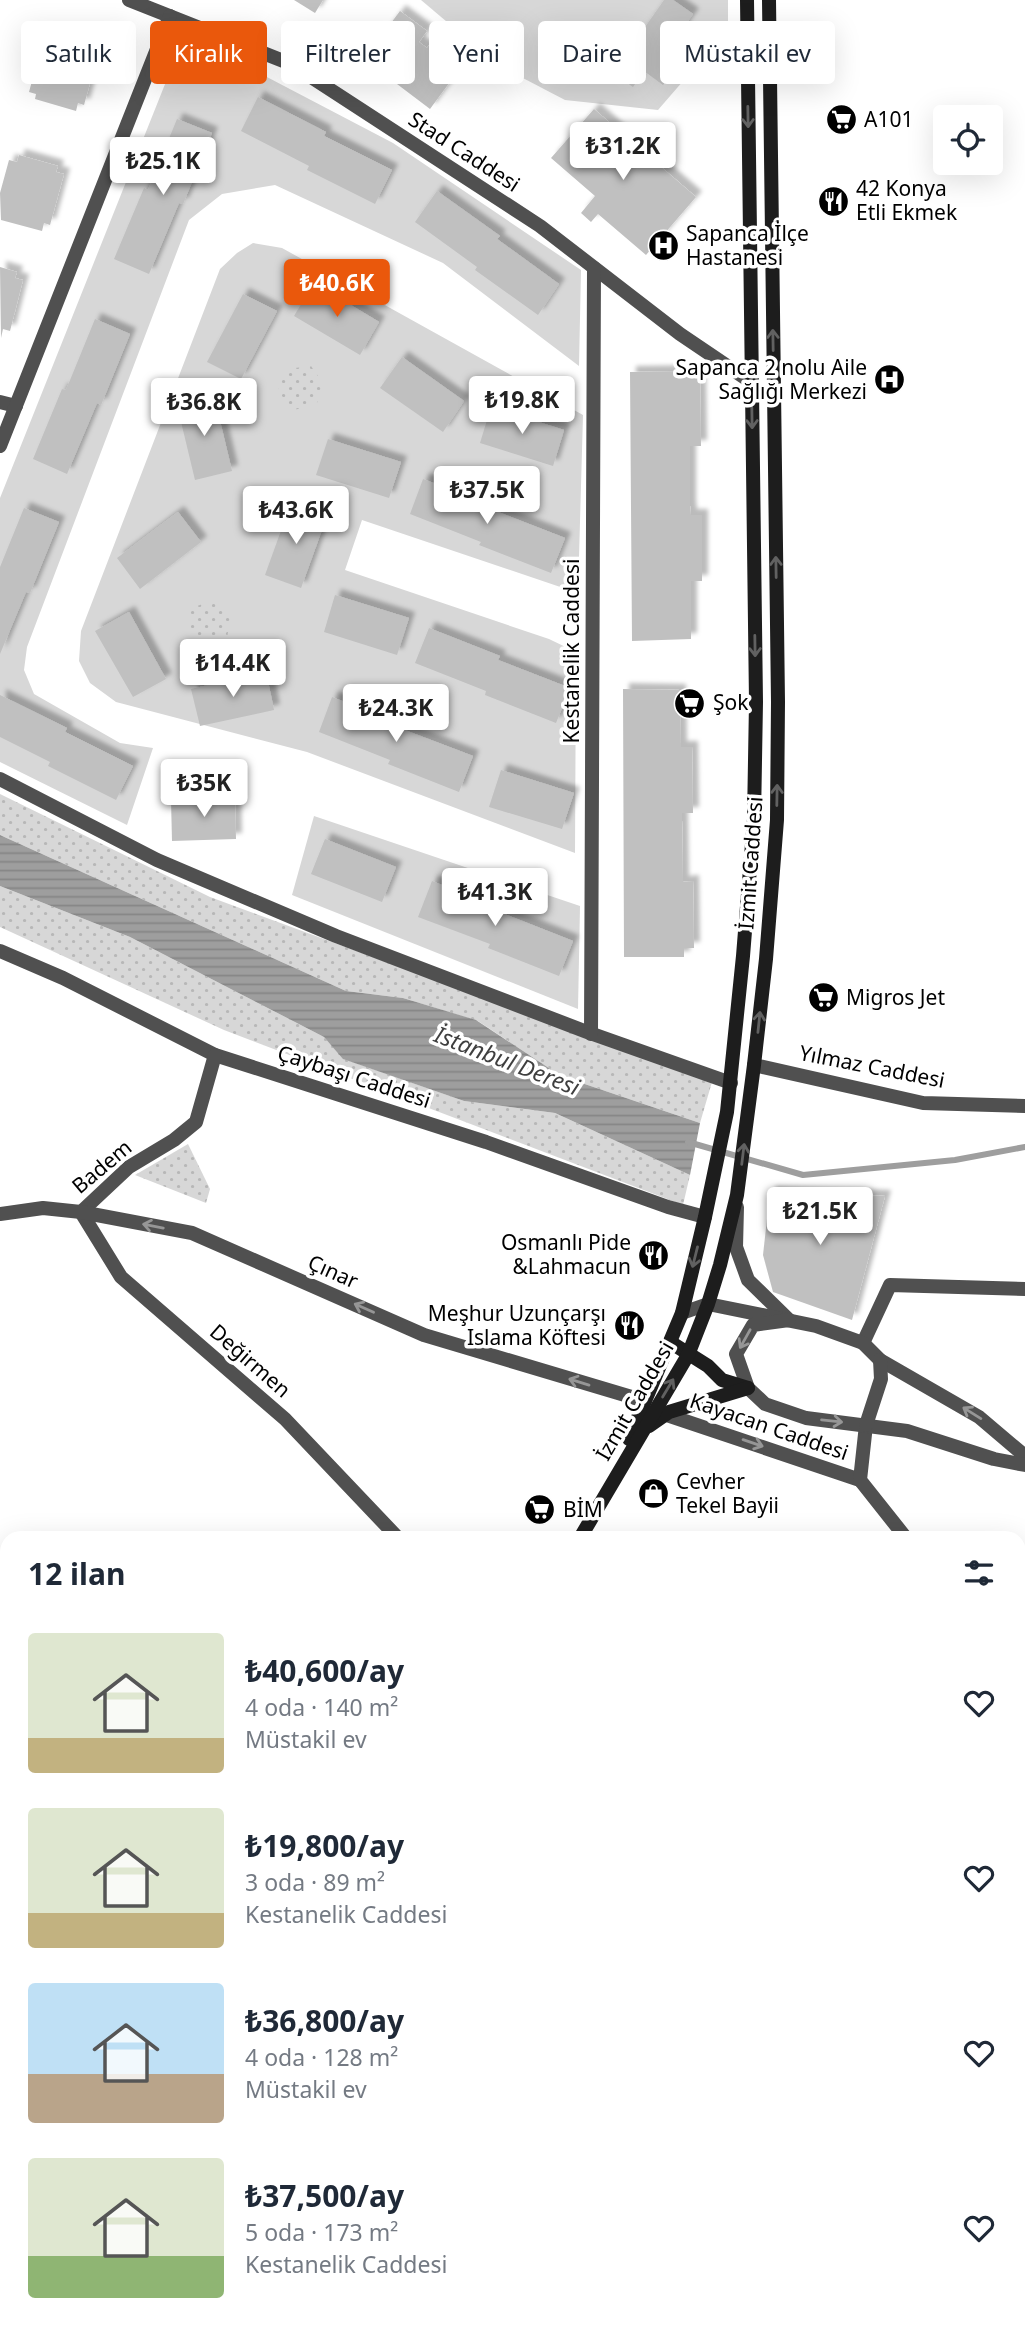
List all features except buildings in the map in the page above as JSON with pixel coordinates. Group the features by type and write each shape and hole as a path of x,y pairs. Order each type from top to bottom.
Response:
{"main road":[{"name":"İzmit Caddesi","path":"608,1489 681,1313 711,1191 731,1083 754,819 756,702 747,0"},
{"name":"İzmit Caddesi","path":"608,1489 688,1355 720,1265 737,1195 766,959 776,820 778,702 769,0"},
{"path":"670,1342 708,1366 722,1380 748,1388"},
{"path":"641,1433 664,1414 748,1388"},
{"path":"584,1531 608,1489"}],"street":[{"name":"Stad Caddesi","path":"129,0 291,64 540,226 680,334 751,382"},
{"path":"0,446 170,16"},
{"name":"Kestanelik Caddesi","path":"592,1034 594,268"},
{"path":"0,402 16,405"},
{"path":"0,779 169,865 335,936 592,1034 731,1083"},
{"name":"Çaybaşı Caddesi","path":"0,951 63,978 215,1055 486,1142 668,1207 705,1217"},
{"name":"Badem","path":"81,1212 129,1167 174,1140 197,1122 215,1055"},
{"name":"Yılmaz Caddesi","path":"754,1065 923,1103 1025,1106"},
{"path":"737,1195 736,1247 748,1280 789,1320"},
{"name":"Çınar","path":"0,1214 43,1208 81,1212 192,1233 424,1335 645,1401"},
{"name":"Değirmen","path":"81,1212 121,1278 285,1419 391,1531"},
{"path":"863,1343 890,1285 1025,1289"},
{"path":"681,1313 708,1304 816,1325 863,1343 880,1360 979,1417 1025,1456"},
{"path":"789,1320 753,1325 736,1354 748,1388 765,1405 806,1418 906,1431 994,1459 1025,1465"},
{"path":"866,1424 881,1379 880,1360"},
{"name":"Kayacan Caddesi","path":"664,1414 860,1480 900,1531"},
{"name":"Kayacan Caddesi","path":"860,1480 866,1424"}],"shaded area":[{"path":"421,0 728,0 728,21 660,21 660,84 680,84 658,110 565,100 524,79 524,21 446,21"},
{"path":"267,77 393,143 581,270 579,366 443,263 275,185 222,194 189,220 27,647 24,670 34,694 120,743 153,748 127,825 0,762 0,498 165,84 267,84"},
{"path":"253,243 282,248 583,415 578,593 362,520 345,570 549,639 576,652 575,853 307,752 116,702 90,683 79,661 81,631 220,269"},
{"path":"311,366 325,386 315,407 290,410 278,389 287,369"},
{"path":"212,600 231,615 227,638 204,648 187,632 190,609"},
{"path":"0,794 210,897 712,1082 700,1123 561,1076 478,1021 403,998 346,991 0,835"},
{"path":"314,816 580,906 578,1009 292,895"},
{"path":"0,886 130,937 324,1037 344,1059 464,1101 555,1113 690,1175 683,1205 224,1030 0,927"},
{"path":"188,1144 210,1189 206,1203 135,1175"}],"water":[{"path":"0,835 346,991 403,998 476,1020 561,1076 700,1123 690,1175 555,1113 464,1101 343,1059 324,1037 130,937 0,886"}],"waterway":[{"name":"İstanbul Deresi","path":"688,1142 803,1175 955,1160 1025,1147"}],"place":[{"name":"A101","path":"841,120"},
{"name":"42 Konya Etli Ekmek","path":"833,201"},
{"name":"Sapanca İlçe Hastanesi","path":"663,246"},
{"name":"Sapanca 2 nolu Aile Sağlığı Merkezi","path":"890,380"},
{"name":"Şok","path":"690,703"},
{"name":"Migros Jet","path":"823,998"},
{"name":"Osmanlı Pide &Lahmacun","path":"654,1255"},
{"name":"Meşhur Uzunçarşı Islama Köftesi","path":"629,1326"},
{"name":"Cevher Tekel Bayii","path":"653,1494"},
{"name":"BİM","path":"540,1510"}]}
